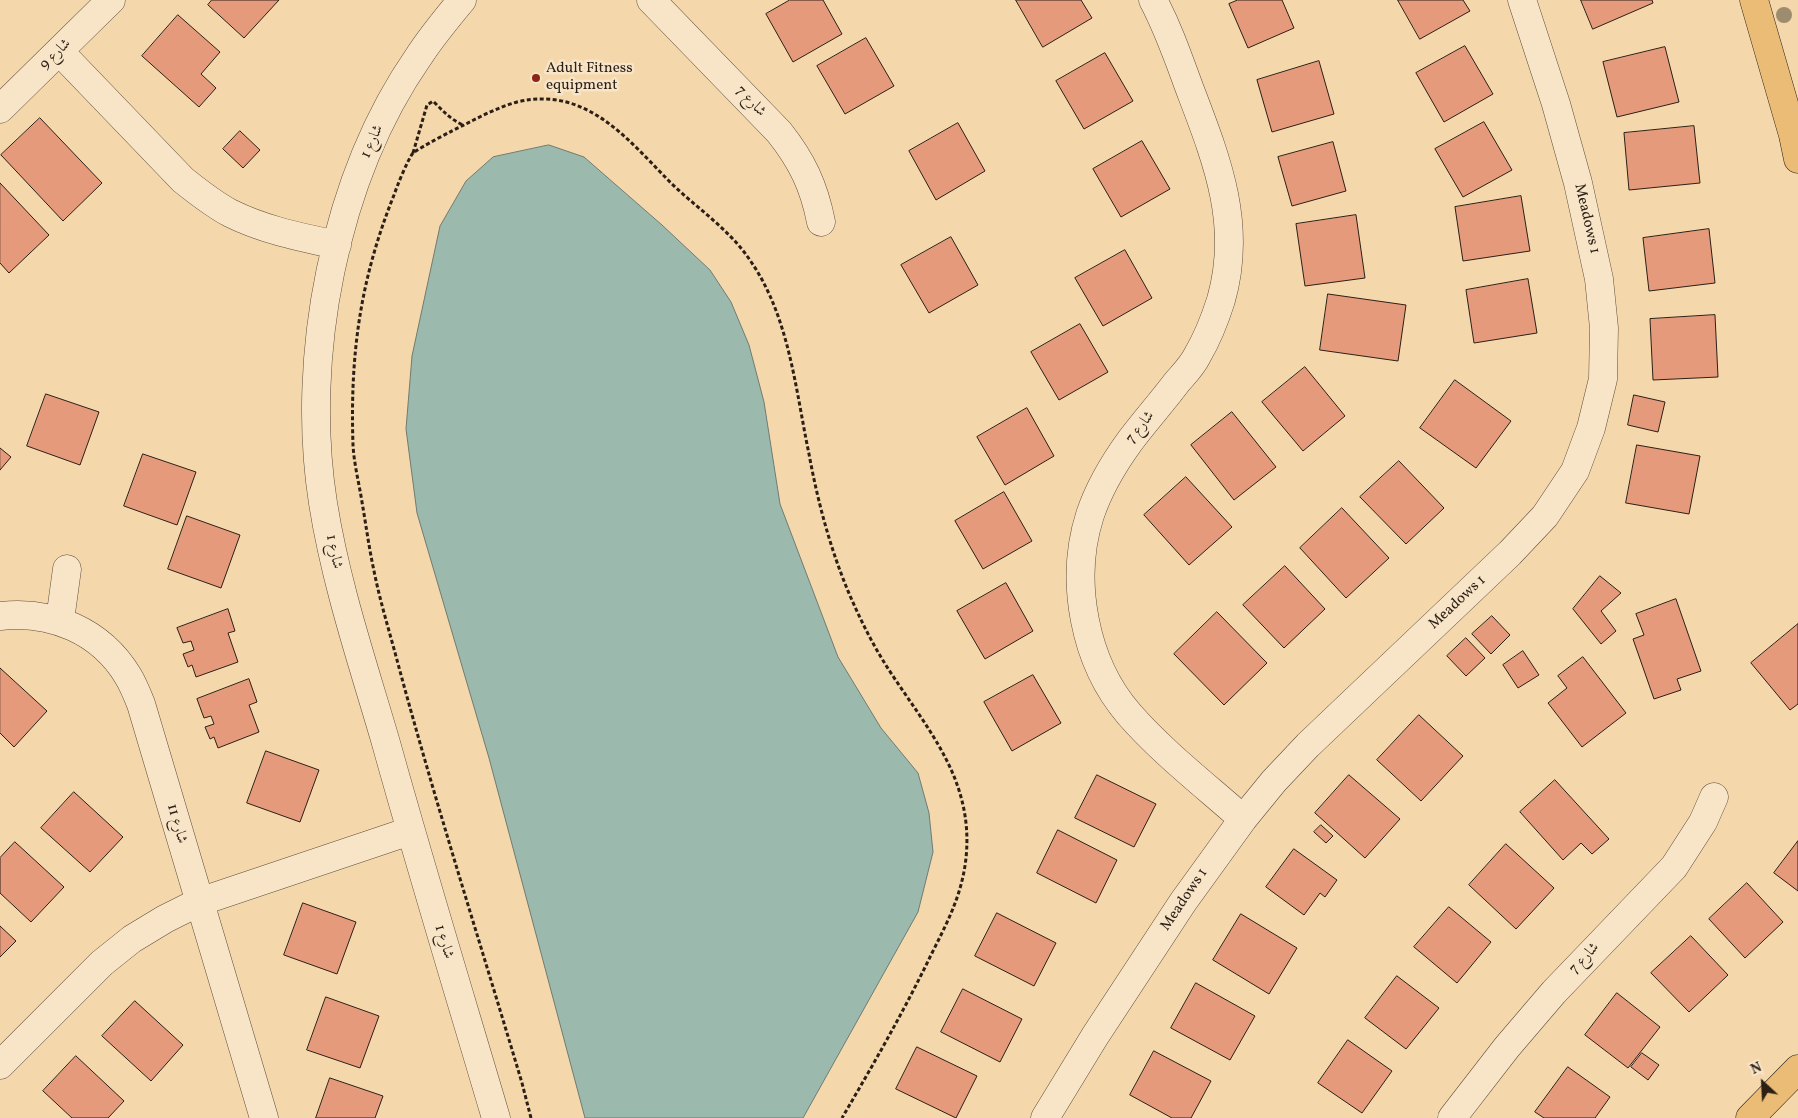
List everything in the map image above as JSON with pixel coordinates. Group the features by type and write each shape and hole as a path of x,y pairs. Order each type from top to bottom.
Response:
{"main road":[{"path":"1754,0 1793,135 1798,159"},
{"path":"1750,1118 1798,1069"}],"street":[{"name":"شارع 9","path":"0,109 111,0"},
{"name":"شارع 1","path":"462,0 418,57 392,102 369,148 350,196 336,245 323,315 316,389 317,437 323,502 341,586 410,831 496,1118"},
{"name":"شارع 7","path":"651,0 779,132 792,148 811,183 821,222"},
{"name":"شارع 7","path":"1154,0 1176,51 1220,173 1227,204 1228,268 1221,299 1211,329 1197,358 1130,442 1107,476 1088,523 1082,556 1081,598 1089,639 1105,678 1128,713 1158,743 1243,819"},
{"name":"Meadows 1","path":"1045,1118 1090,1043 1183,902 1243,819 1274,781 1308,745 1480,582 1545,516 1575,471 1591,428 1603,379 1604,328 1599,279 1578,183 1561,121 1522,0"},
{"path":"60,51 183,180 205,197 230,213 256,224 284,233 336,245"},
{"path":"60,620 67,568"},
{"name":"شارع 11","path":"0,616 31,615 60,620 87,634 110,652 129,676 141,704 264,1118"},
{"name":"شارع 7","path":"1452,1118 1506,1046 1554,992 1674,868 1703,822 1714,797"},
{"path":"0,1065 102,963 132,939 157,924 199,902 410,831"}],"path":[{"path":"413,153 502,107 529,100 554,100 587,109 602,118 644,155 677,189 727,233 747,256 763,281 775,308 792,368 819,501 839,568 856,610 885,665 938,742 953,770 964,810 967,834 966,858 956,905 913,990 842,1118"},
{"path":"464,125 454,121 433,101 427,105 413,153 385,218 365,285 358,320 353,374 353,452 374,572 419,741 517,1064 531,1118"}],"shaded area":[{"path":"549,145 584,157 710,270 731,302 749,345 764,402 780,504 838,657 881,728 918,773 929,813 933,852 918,912 803,1118 585,1118 489,758 417,513 406,429 412,356 440,226 466,181 493,157"}],"building":[{"path":"212,0 279,0 244,38 208,5"},
{"path":"790,0 823,0 842,34 793,62 766,14"},
{"path":"1016,0 1081,0 1092,18 1043,47"},
{"path":"1238,0 1282,0 1294,28 1248,48 1229,4"},
{"path":"1398,0 1463,0 1470,11 1420,39"},
{"path":"1581,0 1652,0 1653,3 1593,29"},
{"path":"178,15 220,52 201,74 216,88 199,107 142,56"},
{"path":"866,38 894,86 845,114 817,66"},
{"path":"1465,46 1493,94 1444,122 1416,73"},
{"path":"1665,47 1679,102 1617,117 1603,62"},
{"path":"1105,53 1133,101 1084,129 1056,81"},
{"path":"1319,61 1334,114 1272,132 1257,80"},
{"path":"40,118 102,183 63,221 1,155"},
{"path":"1484,122 1512,170 1463,197 1435,149"},
{"path":"958,123 985,171 936,200 909,151"},
{"path":"1694,126 1700,183 1629,190 1624,133"},
{"path":"240,131 260,150 243,168 223,149"},
{"path":"1142,141 1170,189 1121,217 1093,169"},
{"path":"1333,142 1346,191 1292,206 1278,157"},
{"path":"0,183 49,235 9,273 0,263"},
{"path":"1521,196 1530,251 1463,261 1455,207"},
{"path":"1356,215 1365,278 1305,286 1296,224"},
{"path":"1709,229 1715,283 1649,291 1643,238"},
{"path":"951,237 978,285 929,313 901,265"},
{"path":"1125,250 1152,298 1103,326 1075,278"},
{"path":"1528,279 1537,333 1474,343 1466,290"},
{"path":"1328,294 1406,305 1398,361 1320,350"},
{"path":"1715,315 1718,377 1653,380 1650,319"},
{"path":"1080,324 1108,372 1059,400 1031,352"},
{"path":"1305,367 1345,416 1303,451 1262,402"},
{"path":"1455,380 1511,421 1476,468 1420,428"},
{"path":"46,394 99,412 80,465 27,446"},
{"path":"1634,395 1665,402 1658,432 1628,425"},
{"path":"1027,408 1054,456 1005,485 977,437"},
{"path":"1232,412 1276,467 1234,500 1191,445"},
{"path":"1637,445 1700,456 1689,514 1626,503"},
{"path":"0,448 11,457 0,470"},
{"path":"143,454 196,472 177,525 124,506"},
{"path":"1399,461 1444,508 1406,544 1360,497"},
{"path":"1186,477 1232,527 1189,565 1144,515"},
{"path":"1004,492 1032,541 983,569 955,521"},
{"path":"1342,508 1389,558 1346,598 1300,548"},
{"path":"187,516 240,535 221,588 168,569"},
{"path":"1285,566 1325,609 1284,648 1243,605"},
{"path":"1600,576 1621,593 1601,611 1616,631 1601,644 1573,609"},
{"path":"1006,583 1033,631 985,659 957,611"},
{"path":"1676,599 1701,671 1677,679 1681,690 1654,699 1633,639 1644,635 1636,614"},
{"path":"228,609 235,631 228,633 238,662 196,677 192,665 188,667 183,654 194,650 191,641 183,643 177,628"},
{"path":"1217,612 1267,663 1224,705 1174,654"},
{"path":"1492,616 1510,635 1491,654 1472,634"},
{"path":"1798,624 1798,704 1790,710 1751,663"},
{"path":"1466,638 1485,658 1466,676 1447,656"},
{"path":"1523,651 1539,675 1518,688 1503,665"},
{"path":"1583,657 1626,713 1582,747 1548,703 1567,688 1558,676"},
{"path":"0,668 47,711 14,747 0,733"},
{"path":"1033,675 1061,723 1012,751 984,702"},
{"path":"249,679 257,702 249,705 259,732 218,748 214,737 210,739 205,727 214,724 211,716 204,718 197,699"},
{"path":"1419,715 1463,756 1421,801 1377,760"},
{"path":"266,751 319,770 300,822 247,803"},
{"path":"1097,775 1156,804 1134,847 1075,818"},
{"path":"1349,775 1400,819 1365,858 1315,813"},
{"path":"1555,780 1609,839 1592,854 1581,843 1563,860 1520,812"},
{"path":"74,792 123,837 90,872 41,828"},
{"path":"1321,825 1333,836 1326,843 1314,832"},
{"path":"1058,830 1117,860 1096,903 1037,873"},
{"path":"1798,841 1798,891 1774,873"},
{"path":"15,842 64,887 31,922 0,893 0,858"},
{"path":"1506,844 1554,888 1516,929 1469,885"},
{"path":"1294,849 1337,880 1325,897 1320,893 1304,915 1266,887"},
{"path":"1747,883 1783,922 1745,958 1709,919"},
{"path":"303,903 356,922 337,974 284,955"},
{"path":"1449,907 1491,942 1457,983 1414,947"},
{"path":"997,913 1056,943 1034,986 975,956"},
{"path":"1241,914 1297,948 1269,994 1213,960"},
{"path":"0,926 16,941 0,957"},
{"path":"1691,936 1728,975 1689,1012 1651,973"},
{"path":"1397,976 1439,1008 1406,1049 1365,1018"},
{"path":"1196,983 1255,1016 1230,1060 1171,1028"},
{"path":"963,989 1022,1019 1000,1062 941,1032"},
{"path":"1617,993 1660,1027 1628,1068 1585,1035"},
{"path":"326,997 379,1016 360,1068 307,1050"},
{"path":"135,1001 183,1045 151,1081 102,1036"},
{"path":"1348,1040 1392,1071 1362,1113 1318,1083"},
{"path":"917,1047 977,1076 956,1118 896,1089"},
{"path":"1154,1051 1211,1081 1191,1118 1172,1118 1130,1095"},
{"path":"1642,1053 1659,1065 1648,1080 1631,1067"},
{"path":"76,1056 124,1101 108,1118 72,1118 43,1091"},
{"path":"1568,1067 1610,1097 1595,1118 1544,1118 1535,1112"},
{"path":"330,1078 383,1096 375,1118 316,1118"}],"place":[{"name":"Adult Fitness equipment","path":"536,78"}]}
